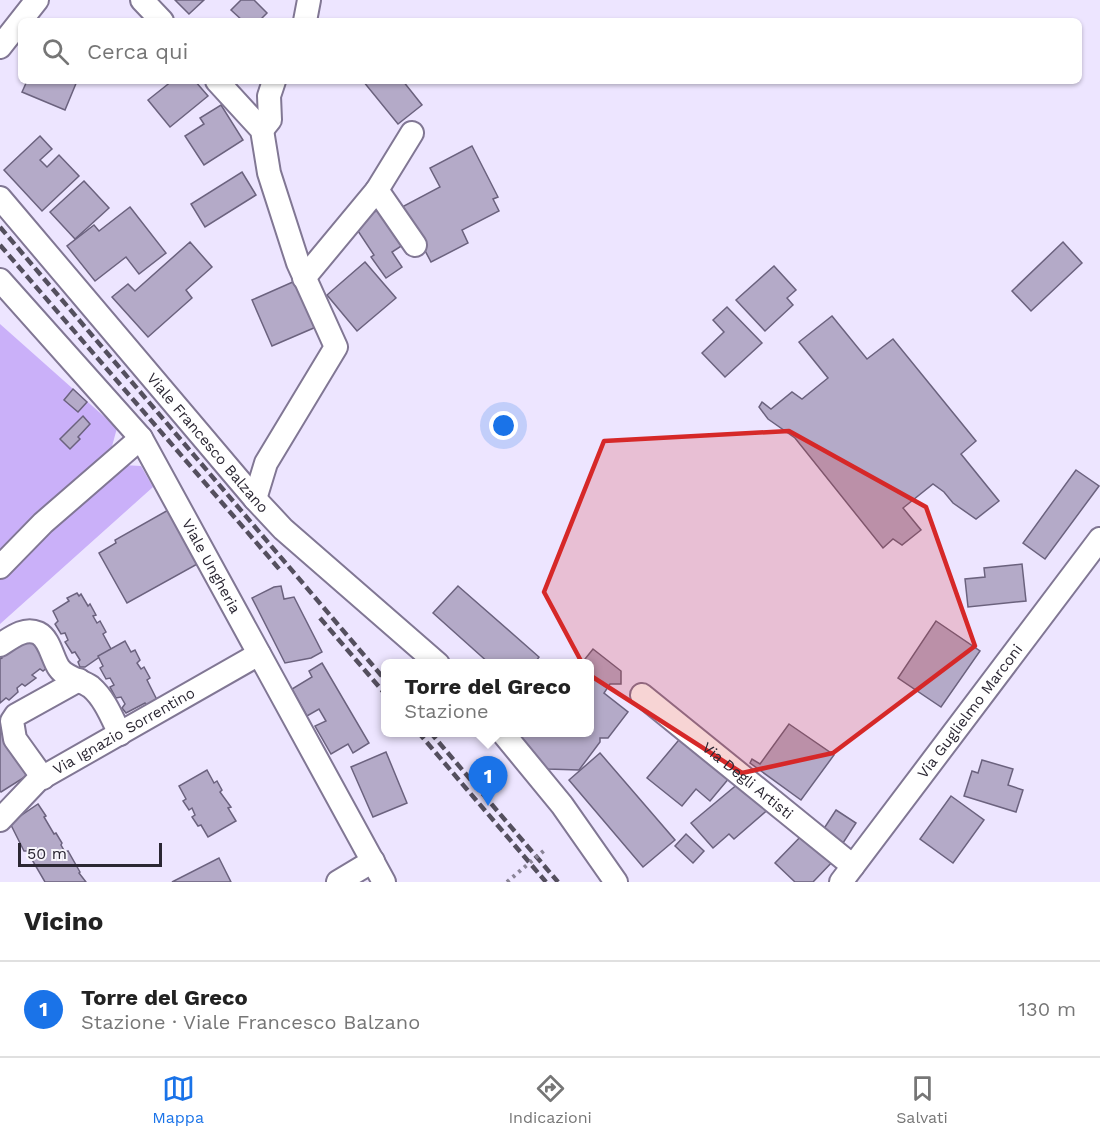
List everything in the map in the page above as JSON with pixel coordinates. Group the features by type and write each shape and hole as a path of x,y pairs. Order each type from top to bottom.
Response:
{"street":[{"path":"23,18 37,0"},
{"path":"142,0 159,18"},
{"path":"306,18 309,0"},
{"path":"0,47 18,24"},
{"path":"220,84 262,130 268,173 298,263 336,347 266,463 255,499"},
{"path":"262,130 270,120 269,96 273,84"},
{"path":"304,278 377,190 412,133"},
{"path":"377,190 415,245"},
{"name":"Viale Francesco Balzano","path":"0,198 283,529 433,659"},
{"name":"Viale Ungheria","path":"0,280 141,438 384,882"},
{"path":"0,567 43,523 141,438"},
{"name":"Via Guglielmo Marconi","path":"847,874 1100,539"},
{"path":"0,645 16,634 27,631 39,634 46,641 60,670 90,687 101,698 120,734"},
{"name":"Via Ignazio Sorrentino","path":"0,820 43,778 259,654"},
{"path":"43,778 15,739 12,721 16,715 79,680"},
{"name":"Via Degli Artisti","path":"642,695 847,874"},
{"path":"506,737 562,805 616,882"},
{"path":"338,882 373,861"}],"path":[{"path":"507,882 547,848"}],"highlighted area":[{"path":"789,431 926,507 975,646 833,753 742,773 588,674 544,592 604,441"}],"shaded area":[{"path":"0,324 117,428 111,450 123,465 141,466 153,487 0,624"}],"building":[{"path":"175,0 204,0 189,14"},
{"path":"241,0 254,0 267,13 262,18 240,18 231,10"},
{"path":"26,84 76,84 65,110 22,92"},
{"path":"168,84 198,84 208,96 170,127 148,100"},
{"path":"365,84 405,84 422,105 398,124"},
{"path":"221,105 243,140 204,165 185,136 204,124 200,118"},
{"path":"40,136 52,149 40,160 47,167 59,155 79,176 42,211 4,170"},
{"path":"472,146 498,197 493,199 499,211 462,230 468,243 431,262 402,207 440,187 430,168"},
{"path":"242,172 256,195 205,227 191,204"},
{"path":"84,181 109,208 75,239 50,212"},
{"path":"130,207 166,253 139,274 126,257 95,281 67,246 94,225 99,231"},
{"path":"382,207 406,243 392,252 402,267 386,278 371,257 374,255 354,225"},
{"path":"190,242 212,267 186,290 192,298 148,337 112,297 128,284 135,291"},
{"path":"1063,242 1082,263 1031,311 1012,291"},
{"path":"365,262 396,298 357,331 327,295"},
{"path":"774,266 796,290 787,298 793,305 765,331 736,300"},
{"path":"295,281 316,327 272,346 252,300"},
{"path":"727,307 762,343 725,377 702,353 724,332 713,320"},
{"path":"832,316 867,359 893,339 976,441 961,454 999,501 976,519 953,503 933,484 903,508 921,530 902,545 893,539 883,548 795,438 768,419 759,407 762,402 771,409 792,392 802,399 828,378 799,342"},
{"path":"73,389 87,402 78,412 64,400"},
{"path":"83,416 90,424 70,449 60,439"},
{"path":"1076,470 1099,486 1045,559 1023,543"},
{"path":"170,509 201,562 127,603 99,553 116,543 115,540"},
{"path":"1022,564 1026,601 968,607 965,579 985,577 984,568"},
{"path":"281,586 284,599 294,597 322,652 311,658 285,663 252,598"},
{"path":"458,586 539,657 538,659 484,659 433,613"},
{"path":"77,593 79,596 81,594 88,606 90,604 96,615 93,616 97,623 100,621 106,632 103,634 111,649 85,667 80,667 78,662 80,660 65,642 68,640 65,633 61,634 55,624 58,621 53,611 69,601 67,598"},
{"path":"936,621 980,651 941,707 898,678"},
{"path":"26,638 38,646 36,647 48,667 32,675 36,678 25,686 22,684 17,688 18,692 9,700 6,698 0,703 0,659 2,658 0,655"},
{"path":"125,641 131,652 135,650 140,660 137,663 141,669 144,667 150,678 147,680 157,700 147,706 145,703 126,713 122,708 125,704 121,697 116,698 110,687 114,685 110,678 106,679 100,668 103,666 98,656"},
{"path":"593,649 621,671 621,684 610,684 604,693 628,712 608,738 600,738 600,742 579,770 547,769 506,737 594,737 594,659 585,659"},
{"path":"322,663 369,743 353,753 348,744 331,754 315,726 326,721 319,709 307,716 292,689 312,677 309,671"},
{"path":"789,724 834,755 801,800 750,763 752,759 760,764"},
{"path":"0,727 28,775 1,792 0,791"},
{"path":"688,729 735,771 710,801 696,789 682,806 647,778"},
{"path":"386,752 407,803 373,817 351,767"},
{"path":"600,753 675,840 643,867 569,780"},
{"path":"982,760 1013,769 1008,785 1023,790 1016,812 964,796 972,771 978,773"},
{"path":"207,770 214,783 217,781 222,790 220,792 231,807 228,808 236,821 208,837 201,825 198,826 192,817 195,815 192,808 189,810 183,801 186,799 179,786"},
{"path":"745,778 771,807 734,839 729,834 713,848 691,823"},
{"path":"951,796 984,820 953,863 920,839"},
{"path":"38,804 65,852 68,851 86,882 45,882 27,851 24,851 10,823"},
{"path":"836,810 856,823 843,843 823,830"},
{"path":"805,832 835,859 813,882 795,882 775,863"},
{"path":"686,834 704,851 693,863 675,846"},
{"path":"219,858 231,882 172,882"}],"railway":[{"path":"0,227 381,675"},
{"path":"0,245 280,570"},
{"path":"320,618 381,689"},
{"path":"422,737 546,882"},
{"path":"434,737 558,882"}],"place":[{"name":"Torre del Greco","path":"488,806"}]}
